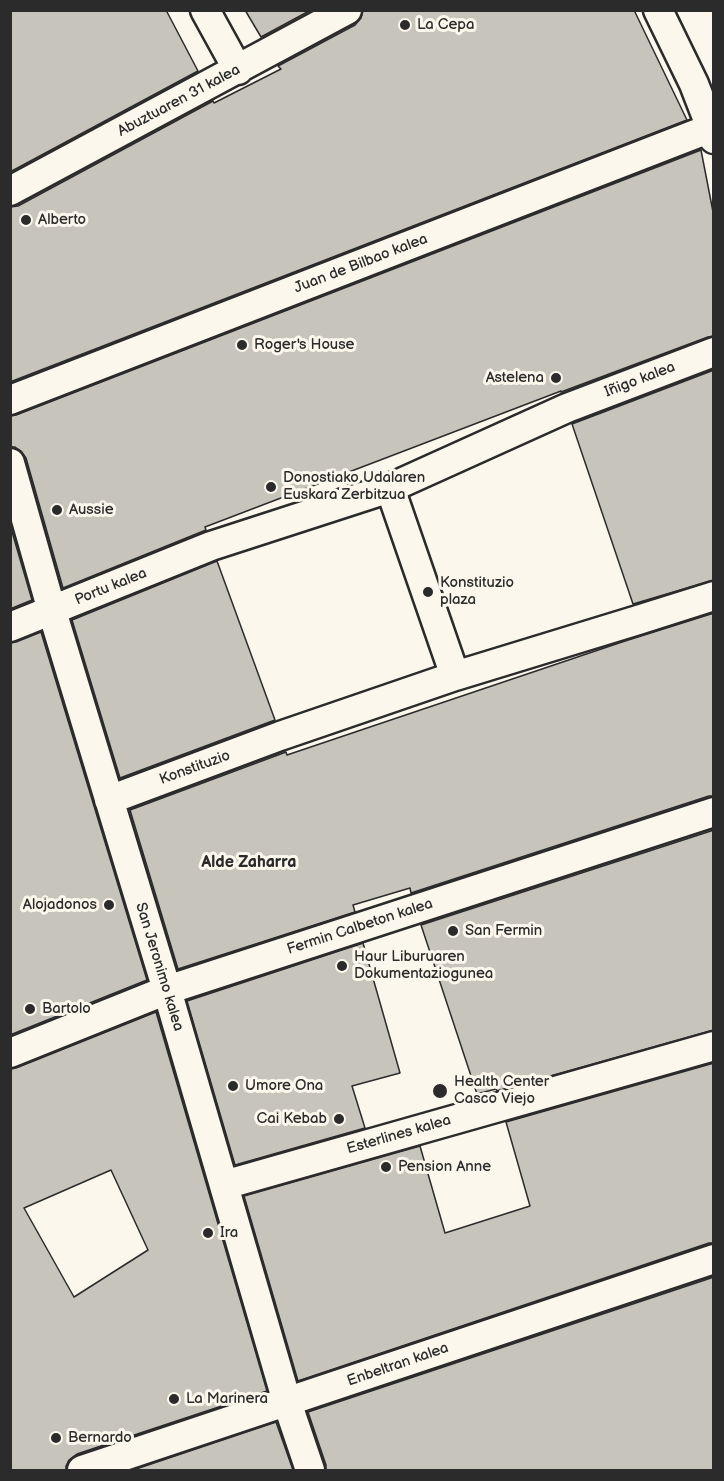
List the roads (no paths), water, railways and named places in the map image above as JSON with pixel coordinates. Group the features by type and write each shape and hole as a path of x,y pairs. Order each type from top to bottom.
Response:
{"street":[{"path":"205,10 238,70"},
{"name":"Abuztuaren 31 kalea","path":"10,191 347,10"},
{"path":"658,10 704,80 712,134"},
{"name":"Juan de Bilbao kalea","path":"10,400 712,134"},
{"name":"Iñigo kalea","path":"390,488 567,408 714,352"},
{"name":"San Jeronimo kalea","path":"10,463 287,1402 310,1470"},
{"path":"390,488 455,676 714,596"},
{"name":"Portu kalea","path":"10,627 211,546 390,488"},
{"name":"Konstituzio","path":"109,800 280,736 455,676"},
{"name":"Fermin Calbeton kalea","path":"10,1053 166,990 714,812"},
{"name":"Esterlines kalea","path":"224,1185 714,1046"},
{"name":"Enbeltran kalea","path":"82,1470 714,1259"}],"place":[{"name":"La Cepa","path":"405,25"},
{"name":"Alberto","path":"26,220"},
{"name":"Roger's House","path":"242,345"},
{"name":"Astelena","path":"556,378"},
{"name":"Donostiako Udalaren Euskara Zerbitzua","path":"271,487"},
{"name":"Aussie","path":"57,510"},
{"name":"Konstituzio plaza","path":"428,592"},
{"name":"Alojadonos","path":"109,905"},
{"name":"San Fermin","path":"453,931"},
{"name":"Haur Liburuaren Dokumentaziogunea","path":"342,966"},
{"name":"Bartolo","path":"30,1009"},
{"name":"Umore Ona","path":"233,1086"},
{"name":"Health Center Casco Viejo","path":"440,1091"},
{"name":"Cai Kebab","path":"339,1119"},
{"name":"Pension Anne","path":"386,1167"},
{"name":"Ira","path":"208,1233"},
{"name":"La Marinera","path":"174,1399"},
{"name":"Bernardo","path":"56,1438"}],"district":[{"name":"Alde Zaharra","path":"249,863"}]}
